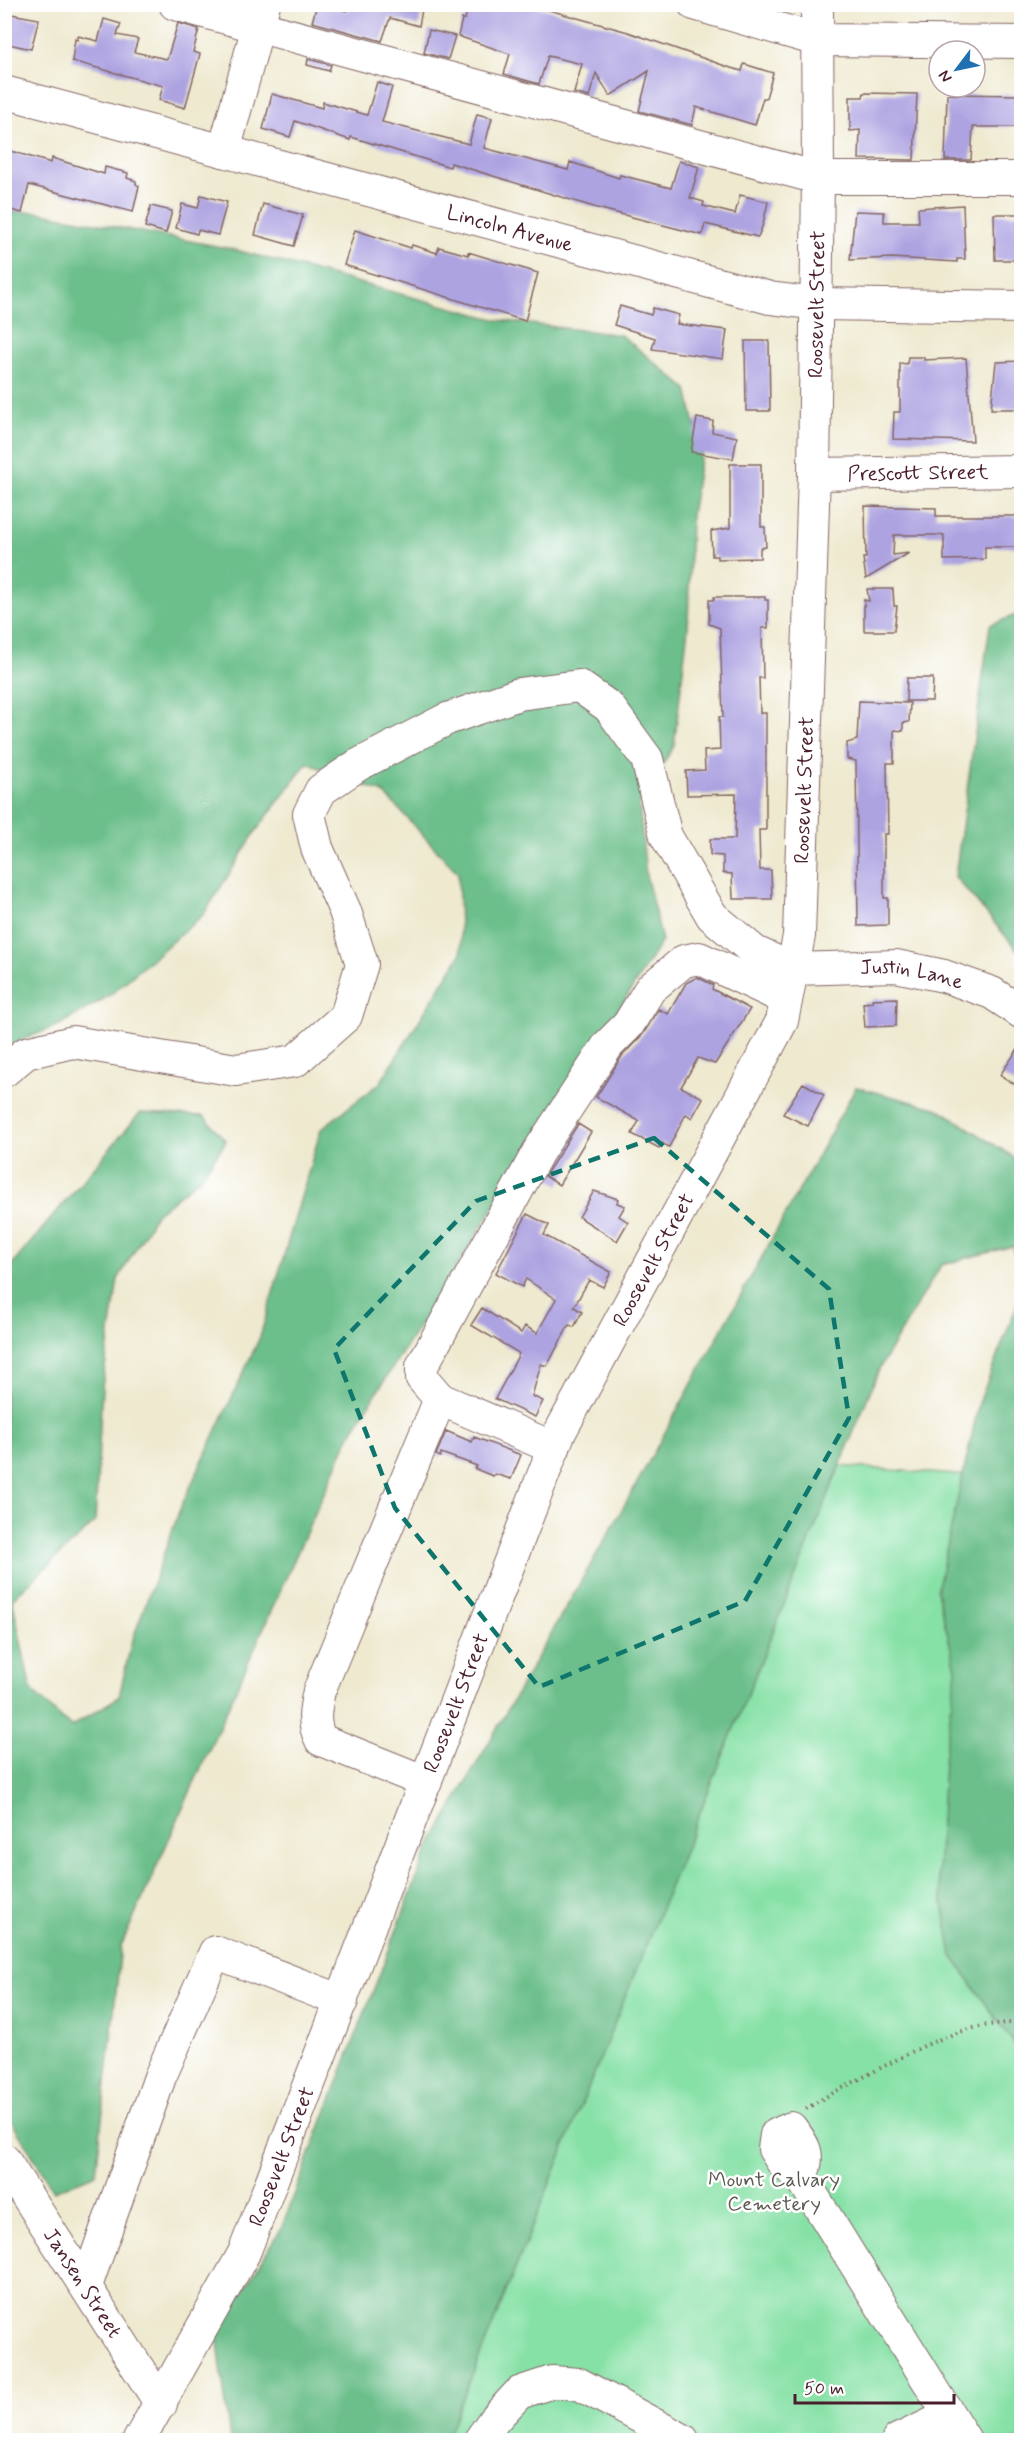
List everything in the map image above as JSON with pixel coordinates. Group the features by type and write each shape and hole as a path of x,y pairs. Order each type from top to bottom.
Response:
{"street":[{"path":"175,4 261,16 818,178 1022,178"},
{"path":"694,4 817,40 1022,42"},
{"name":"Roosevelt Street","path":"140,2440 244,2253 554,1448 782,1021 799,936 814,474 818,178 817,4"},
{"path":"224,151 261,16"},
{"name":"Lincoln Avenue","path":"4,92 770,298 817,304 1022,308"},
{"name":"Prescott Street","path":"814,474 1022,471"},
{"path":"4,1071 26,1053 73,1042 236,1070 295,1061 346,1016 362,964 345,911 317,848 309,814 321,790 358,765 447,719 519,694 579,686 609,707 647,759 666,836 712,916 755,952 793,969"},
{"path":"554,1448 440,1399 422,1378 422,1366 435,1340 538,1152 608,1046 628,1025 650,989 684,961 699,958 786,999"},
{"name":"Justin Lane","path":"793,969 906,968 944,976 993,993 1022,1013"},
{"path":"426,1782 321,1740 315,1729 315,1712 319,1691 440,1399"},
{"path":"86,2286 160,2077 215,1952 342,2001"},
{"path":"791,2128 776,2135 774,2149 783,2163 801,2177 957,2428 898,2440"},
{"name":"Jansen Street","path":"4,2160 160,2404"},
{"path":"480,2440 494,2420 519,2393 552,2382 579,2384 682,2440"}],"path":[{"path":"791,2128 800,2113 821,2099 912,2051 964,2029 999,2022 1022,2023"}],"highlighted area":[{"path":"654,1138 829,1289 849,1418 745,1601 539,1687 395,1508 334,1349 476,1201"}],"green space":[{"path":"4,212 37,212 232,249 498,320 621,335 687,389 701,453 691,515 688,627 674,746 639,803 646,875 662,941 350,1435 121,1946 96,2174 54,2191 5,2111 5,1273 140,1113 204,1116 226,1141 201,1177 156,1214 118,1279 102,1387 95,1522 12,1599 31,1690 71,1727 119,1697 131,1644 180,1509 260,1337 321,1129 380,1083 461,954 458,873 384,793 307,763 256,831 204,914 109,996 59,1025 5,1047"},
{"path":"1022,613 1021,954 955,877 990,625"},
{"path":"856,1087 939,1109 1021,1162 1021,1284 1013,1246 941,1265 880,1367 446,2440 230,2440 217,2335 281,2229 428,1849 632,1492"},
{"path":"1021,1295 1021,2054 952,1956 938,1876 944,1761 956,1669 937,1591 979,1403"},
{"name":"Mount Calvary Cemetery","path":"800,1463 1021,1480 1021,2440 406,2440"}],"building":[{"path":"317,4 347,11 349,4 423,4 419,26 390,18 382,41 312,22"},
{"path":"469,4 527,4 628,32 731,68 742,71 744,64 773,73 755,125 696,107 692,125 639,111 649,71 610,96 596,73 589,97 574,93 582,64 548,56 539,84 504,74 510,54 458,36"},
{"path":"11,14 39,19 31,49 4,43"},
{"path":"104,19 121,24 117,35 138,39 134,52 167,59 178,23 199,29 193,52 200,54 185,108 159,100 163,86 72,61 75,39 78,40 78,36 98,41"},
{"path":"429,30 455,36 448,59 424,53"},
{"path":"308,59 331,65 329,71 307,65"},
{"path":"377,82 392,87 382,122 469,144 477,114 492,118 484,148 568,170 570,162 619,178 620,175 671,188 679,161 699,167 690,198 704,202 703,206 735,214 740,195 768,202 758,237 705,224 702,235 597,208 451,163 450,167 351,137 350,140 295,121 290,137 263,129 272,94 322,108 323,102 367,115"},
{"path":"864,93 917,94 914,160 859,159 860,130 850,131 850,97 863,97"},
{"path":"987,95 1022,95 1022,127 973,127 971,160 945,160 947,99 987,99"},
{"path":"4,149 51,163 52,158 104,174 105,167 128,173 127,178 136,181 139,186 133,212 29,185 22,213 4,208"},
{"path":"201,195 227,202 218,235 198,230 197,234 176,228 182,204 198,208"},
{"path":"263,204 303,215 294,246 255,235"},
{"path":"963,205 965,259 957,259 957,262 892,258 850,260 855,211 884,212 884,222 919,222 918,208"},
{"path":"151,206 172,211 166,233 145,227"},
{"path":"994,214 1022,214 1022,260 995,260"},
{"path":"355,230 411,248 412,245 437,253 439,247 468,255 468,252 538,273 525,321 344,265"},
{"path":"620,306 651,315 653,308 679,315 677,324 727,330 723,359 652,349 655,338 614,325"},
{"path":"745,341 769,341 770,411 746,411"},
{"path":"908,357 924,357 924,360 966,358 973,441 893,439 894,412 900,412 900,363 907,364"},
{"path":"1022,361 1022,409 991,409 996,362"},
{"path":"697,418 713,421 712,432 737,437 733,459 691,452"},
{"path":"730,464 761,464 761,527 765,527 766,547 760,548 760,558 717,559 717,556 712,556 711,531 730,528"},
{"path":"865,506 936,508 936,516 1018,516 1022,518 1022,547 985,547 985,559 944,560 944,535 894,535 893,555 909,553 866,579 863,558 866,558"},
{"path":"867,589 893,589 894,606 897,606 894,631 864,631 864,600 869,601"},
{"path":"714,597 765,597 765,600 768,600 768,628 762,628 763,678 759,678 760,713 766,713 766,830 759,830 760,870 771,870 772,899 733,899 732,874 723,873 723,856 710,855 710,839 735,839 736,794 687,795 686,771 705,770 704,751 720,750 719,717 723,717 720,628 709,624 709,600 714,600"},
{"path":"907,678 933,678 932,701 906,701"},
{"path":"859,701 910,703 909,722 903,723 903,731 894,730 894,763 887,763 888,834 884,834 884,898 888,898 888,925 858,926 856,761 847,759 847,743 857,740"},
{"path":"697,977 713,985 712,989 750,1009 715,1064 698,1058 681,1087 703,1098 692,1118 686,1114 669,1147 662,1143 659,1148 632,1134 639,1121 596,1097 622,1056 643,1034 659,1009 668,1014 686,983"},
{"path":"897,998 896,1026 865,1027 863,1003 873,1002 872,999"},
{"path":"1022,1043 1022,1089 1000,1075"},
{"path":"803,1083 824,1095 808,1126 783,1114"},
{"path":"578,1124 591,1132 559,1185 545,1176"},
{"path":"594,1191 618,1199 617,1203 625,1206 619,1216 628,1222 617,1241 579,1217"},
{"path":"527,1214 549,1225 544,1235 611,1272 603,1287 589,1280 574,1307 582,1312 574,1327 569,1325 547,1366 541,1364 532,1396 543,1401 535,1417 495,1399 519,1354 471,1325 482,1308 521,1333 525,1326 537,1333 556,1299 526,1279 522,1287 496,1273"},
{"path":"446,1431 472,1442 474,1437 521,1455 511,1479 495,1474 493,1476 475,1469 477,1466 441,1453 440,1457 436,1455"}]}
